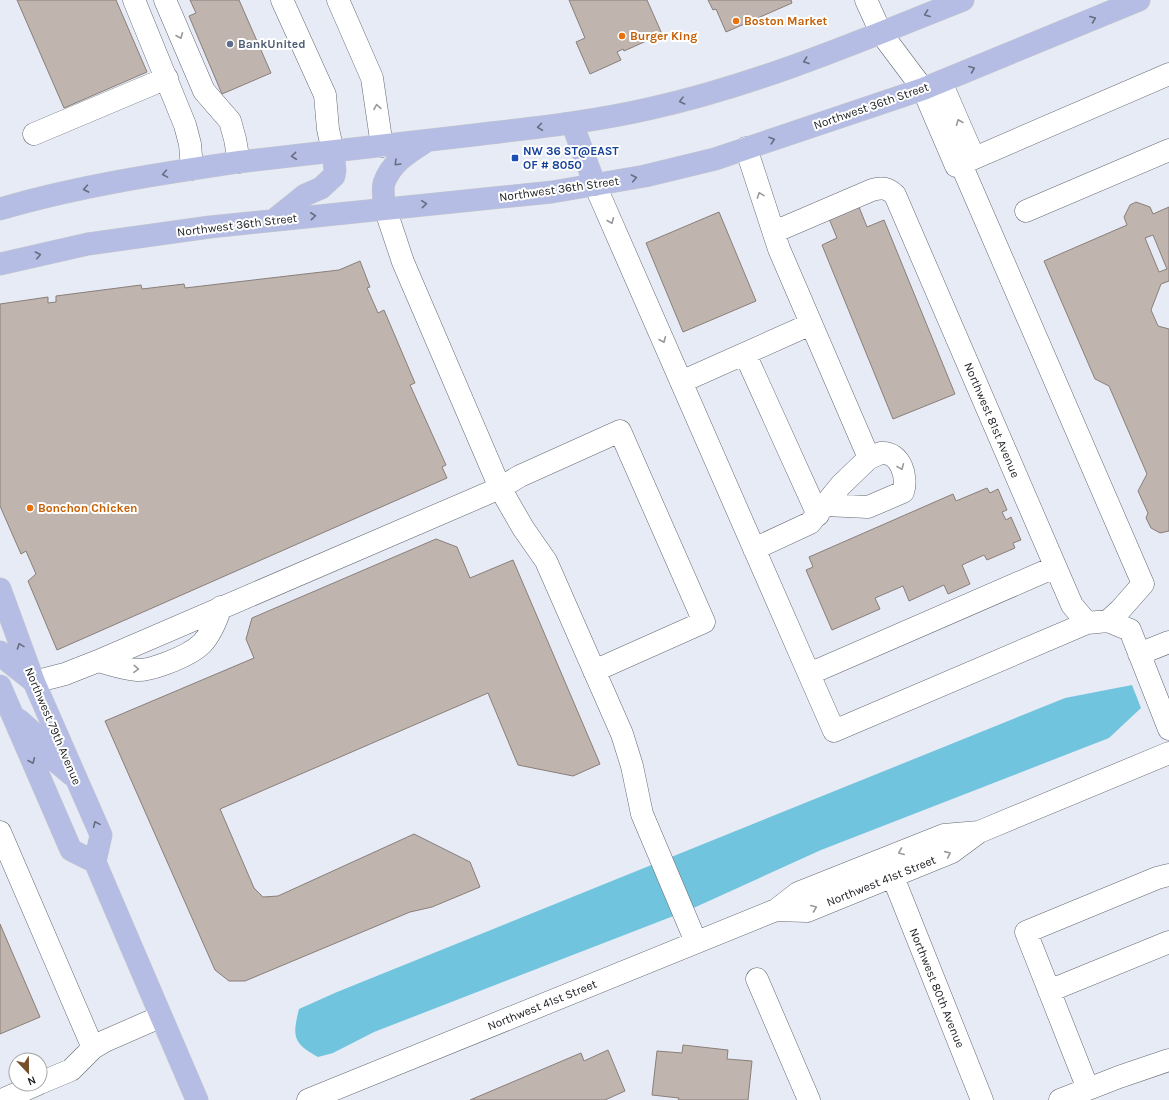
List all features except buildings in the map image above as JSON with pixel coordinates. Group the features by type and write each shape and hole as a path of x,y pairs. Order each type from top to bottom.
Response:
{"main road":[{"path":"0,209 60,194 192,169 239,162 572,123 648,109 710,93 762,77 963,0"},
{"name":"Northwest 36th Street","path":"0,264 88,244 274,220 518,195 595,185 715,159 932,86 1139,0"},
{"path":"572,123 595,185"},
{"path":"385,208 384,184 392,167 407,153 428,140"},
{"path":"274,220 305,195 321,188 334,176 335,170 333,152"},
{"name":"Northwest 79th Avenue","path":"0,589 34,682 101,835 95,862"},
{"path":"0,652 12,665 34,682"},
{"path":"0,686 6,718 71,850 95,862 160,1017 197,1100"},
{"path":"6,718 38,737 48,755 76,779"}],"street":[{"path":"134,0 186,125 190,144 192,169"},
{"path":"165,0 204,91 230,122 235,138 239,162"},
{"path":"282,0 325,95 328,129 333,152"},
{"path":"338,0 372,78 382,146"},
{"path":"595,185 834,731 1097,622 1120,610 1143,584 932,86 880,32 866,0"},
{"path":"964,162 1169,74"},
{"path":"34,134 167,78"},
{"path":"746,148 758,189 779,249 869,458"},
{"path":"1026,211 1169,150"},
{"name":"Northwest 81st Avenue","path":"774,232 872,190 884,188 890,190 895,195 1072,605 1097,622 1130,630 1169,729"},
{"path":"385,208 403,262 500,488 523,528 546,560 626,745 632,766 639,805 693,935"},
{"path":"681,382 811,324"},
{"path":"745,354 822,510"},
{"path":"34,682 65,674 98,661 500,488 520,476 620,431 704,622 594,671"},
{"path":"754,549 810,523 841,485 869,458 881,453 890,454 899,462 905,484 903,492 868,507 822,510"},
{"path":"809,674 1055,567"},
{"path":"98,661 137,670 158,666 182,657 201,646 214,630 221,607"},
{"path":"1143,663 1169,642"},
{"name":"Northwest 41st Street","path":"308,1100 693,935 776,910 807,911 893,877 952,852 979,832 1169,753"},
{"path":"0,832 93,1048"},
{"name":"Northwest 41st Street","path":"776,910 798,893 944,835 979,832"},
{"path":"1088,1089 1026,932 1157,878 1169,875"},
{"name":"Northwest 80th Avenue","path":"893,877 982,1100"},
{"path":"1049,991 1169,942"},
{"path":"757,979 809,1100"},
{"path":"48,1080 71,1070 93,1048 160,1017"},
{"path":"1060,1100 1169,1060"},
{"path":"2,1100 20,1092"}],"water":[{"path":"1132,685 1141,708 1109,738 821,850 689,910 374,1032 333,1053 318,1057 304,1048 296,1038 295,1033 299,1009 337,992 1065,698"}],"place":[{"name":"Boston Market","path":"736,21"},
{"name":"Burger King","path":"622,36"},
{"name":"BankUnited","path":"230,44"},
{"name":"NW 36 ST@EAST OF # 8050","path":"515,158"},
{"name":"Bonchon Chicken","path":"30,508"}]}
